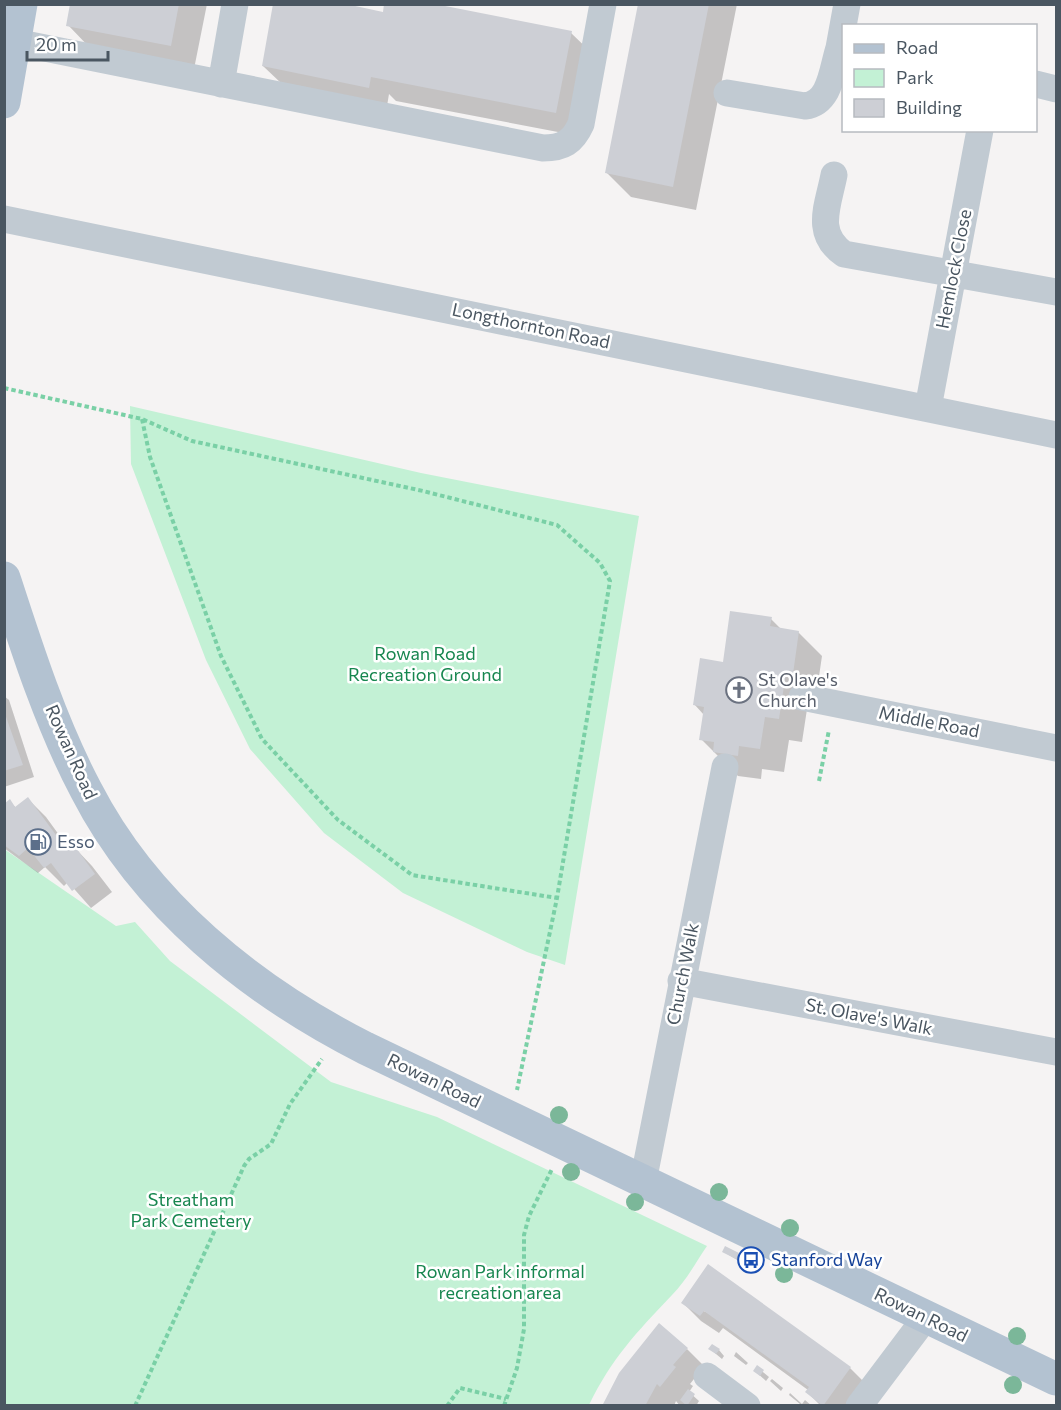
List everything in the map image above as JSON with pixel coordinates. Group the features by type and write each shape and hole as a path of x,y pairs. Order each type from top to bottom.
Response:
{"main road":[{"path":"4,102 21,4"},
{"name":"Rowan Road","path":"6,588 72,761 98,813 120,847 149,885 202,938 272,992 340,1035 1056,1379"}],"street":[{"path":"220,84 235,4"},
{"path":"15,42 543,148 556,148 575,137 580,124 603,4"},
{"path":"844,24 847,4"},
{"path":"727,93 805,106 814,105 821,101 825,93 841,49"},
{"path":"1037,84 1056,89"},
{"name":"Hemlock Close","path":"928,408 980,132"},
{"path":"834,175 825,228 833,247 844,254 1056,292"},
{"name":"Longthornton Road","path":"4,219 1056,435"},
{"name":"Middle Road","path":"802,697 1056,748"},
{"name":"Church Walk","path":"644,1182 681,981 725,767"},
{"name":"St. Olave's Walk","path":"681,981 1056,1052"},
{"path":"859,1406 926,1317"},
{"path":"707,1376 747,1406"}],"path":[{"path":"4,388 142,419 192,441 423,491 557,525 600,564 610,581 557,898 517,1093 504,1114"},
{"path":"142,419 150,457 221,656 262,739 338,820 412,875 557,898"},
{"path":"819,781 834,703"},
{"path":"135,1406 244,1166 271,1144 297,1092 340,1035"},
{"path":"504,1406 517,1368 524,1329 524,1235 529,1216 564,1143"},
{"path":"447,1406 459,1388 506,1399"}],"green space":[{"name":"Rowan Road Recreation Ground","path":"130,406 421,473 639,516 565,965 527,952 403,893 324,833 250,749 206,660 131,464"},
{"name":"Streatham Park Cemetery","path":"4,849 116,926 135,922 170,961 331,1082 437,1117 707,1246 682,1284 636,1334 616,1360 589,1405 5,1405"}],"building":[{"path":"70,4 179,4 171,46 66,26"},
{"path":"273,4 346,4 383,12 384,4 435,4 572,31 556,113 371,77 369,88 262,66"},
{"path":"638,4 709,4 673,187 605,173"},
{"name":"St Olave's Church","path":"730,611 772,617 770,626 799,631 793,674 786,673 779,719 765,717 760,749 739,746 738,756 713,752 714,742 699,740 704,707 693,705 700,658 723,662"},
{"path":"4,711 23,765 4,771"},
{"path":"28,797 67,850 74,845 95,874 72,891 51,863 44,868 28,848 19,856 4,845 4,804 10,799 15,807"},
{"path":"725,1246 739,1253 736,1259 722,1252"},
{"path":"708,1264 851,1367 823,1406 805,1392 809,1387 704,1311 700,1316 681,1303"},
{"path":"659,1323 688,1348 673,1365 676,1367 660,1387 657,1384 645,1406 602,1406 619,1373"},
{"path":"712,1344 720,1349 716,1354 708,1349"},
{"path":"757,1365 764,1370 760,1376 753,1371"},
{"path":"688,1389 695,1394 687,1406 680,1400"}],"place":[{"name":"St Olave's Church","path":"739,690"},
{"name":"Esso","path":"38,842"},
{"name":"Stanford Way","path":"751,1260"}],"park label":[{"name":"Rowan Park informal recreation area","path":"500,1282"}]}
